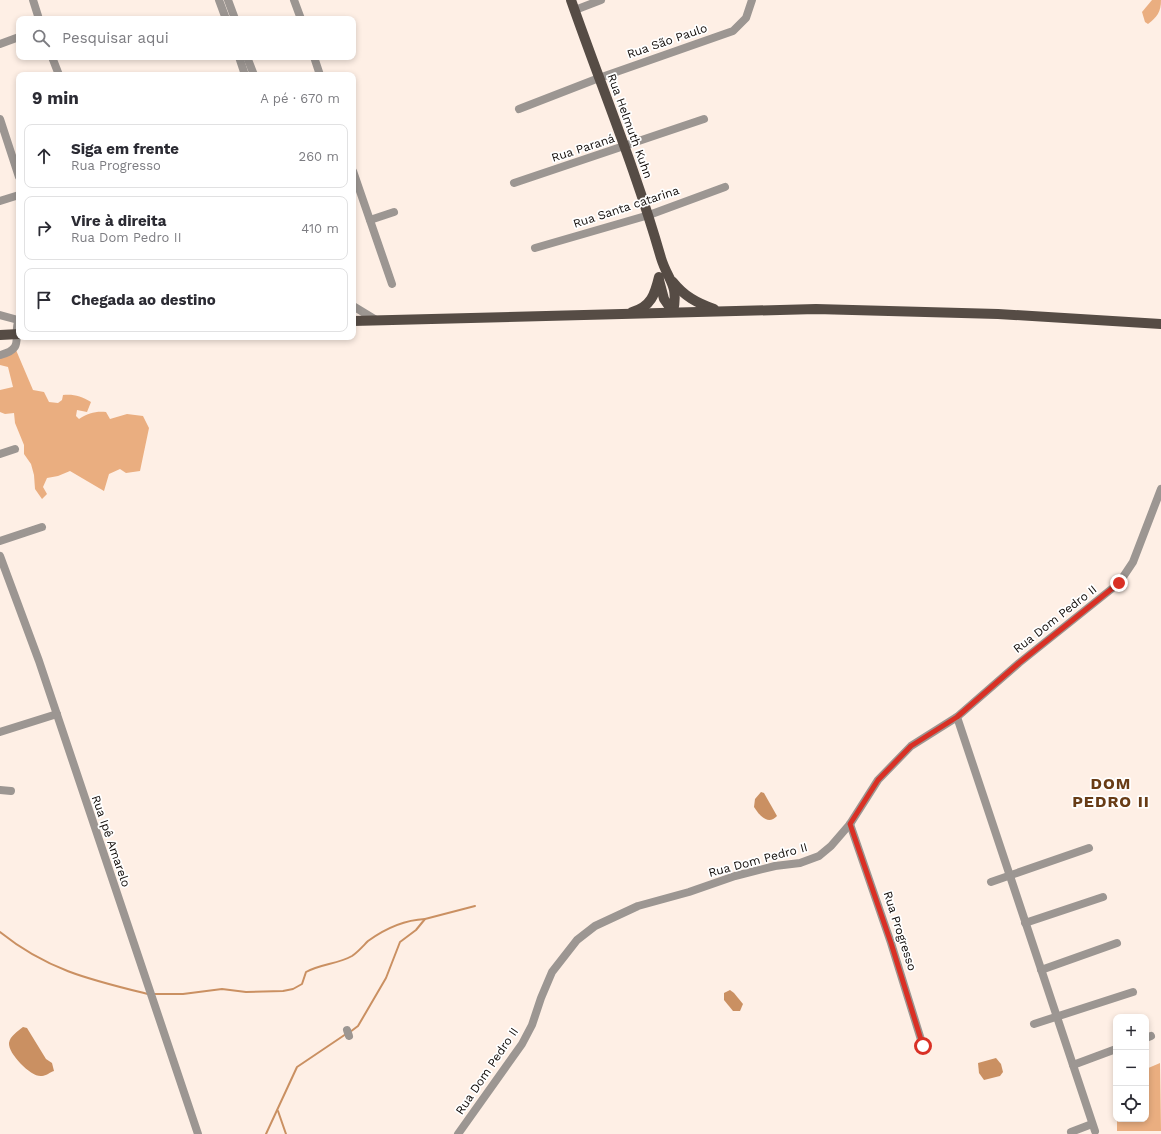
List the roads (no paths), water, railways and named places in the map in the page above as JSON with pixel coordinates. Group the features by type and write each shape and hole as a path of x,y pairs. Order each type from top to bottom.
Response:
{"main road":[{"name":"Rua Helmuth Kuhn","path":"571,0 623,147 649,215 663,262 672,280 675,301 673,312"},
{"path":"625,314 637,310 648,303 655,293 663,262"},
{"path":"659,277 664,299 673,312"},
{"path":"672,280 680,290 690,298 714,309 728,312"},
{"path":"356,322 824,309 998,314 1161,324"},
{"path":"0,335 16,334"}],"street":[{"path":"33,0 39,16"},
{"path":"219,0 225,16"},
{"path":"228,0 234,16"},
{"path":"294,0 300,16"},
{"path":"575,10 601,0"},
{"name":"Rua São Paulo","path":"519,109 599,78 734,31 746,18 752,0"},
{"path":"0,44 16,38"},
{"path":"53,60 58,72"},
{"path":"240,60 244,72"},
{"path":"248,60 253,72"},
{"path":"315,60 319,72"},
{"path":"0,119 16,168"},
{"name":"Rua Paraná","path":"514,183 704,119"},
{"path":"356,180 392,284"},
{"name":"Rua Santa catarina","path":"535,248 649,215 725,187"},
{"path":"0,201 16,196"},
{"path":"370,220 394,212"},
{"path":"356,308 376,320"},
{"path":"0,315 16,319"},
{"path":"0,355 15,348 17,340"},
{"path":"0,454 15,449"},
{"name":"Rua Dom Pedro II","path":"458,1134 522,1044 532,1025 540,998 552,972 577,940 595,926 638,906 689,892 735,876 775,866 800,863 819,856 831,846 850,824 878,780 911,746 957,717 1019,663 1119,583 1133,562 1161,489"},
{"path":"0,541 42,527"},
{"name":"Rua Ipê Amarelo","path":"0,556 39,661 198,1134"},
{"path":"0,732 57,714"},
{"path":"957,717 1094,1128 1071,1132"},
{"path":"0,790 11,791"},
{"name":"Rua Progresso","path":"850,824 891,943 923,1046"},
{"path":"991,882 1089,848"},
{"path":"1025,923 1103,897"},
{"path":"1041,970 1117,943"},
{"path":"1034,1024 1133,992"},
{"path":"1073,1064 1113,1050"}],"waterway":[{"path":"350,1032 358,1026 386,978 400,942 416,930 425,919 475,906"},
{"path":"153,994 183,994 222,989 246,992 283,991 293,989 302,984 306,972 311,969 347,959 368,941 388,929 402,923 425,919"},
{"path":"0,932 35,956 52,965 107,984 148,994"},
{"path":"266,1134 297,1067 346,1034"},
{"path":"278,1111 286,1134"}],"district":[{"name":"DOM PEDRO II","path":"1111,792"}]}
